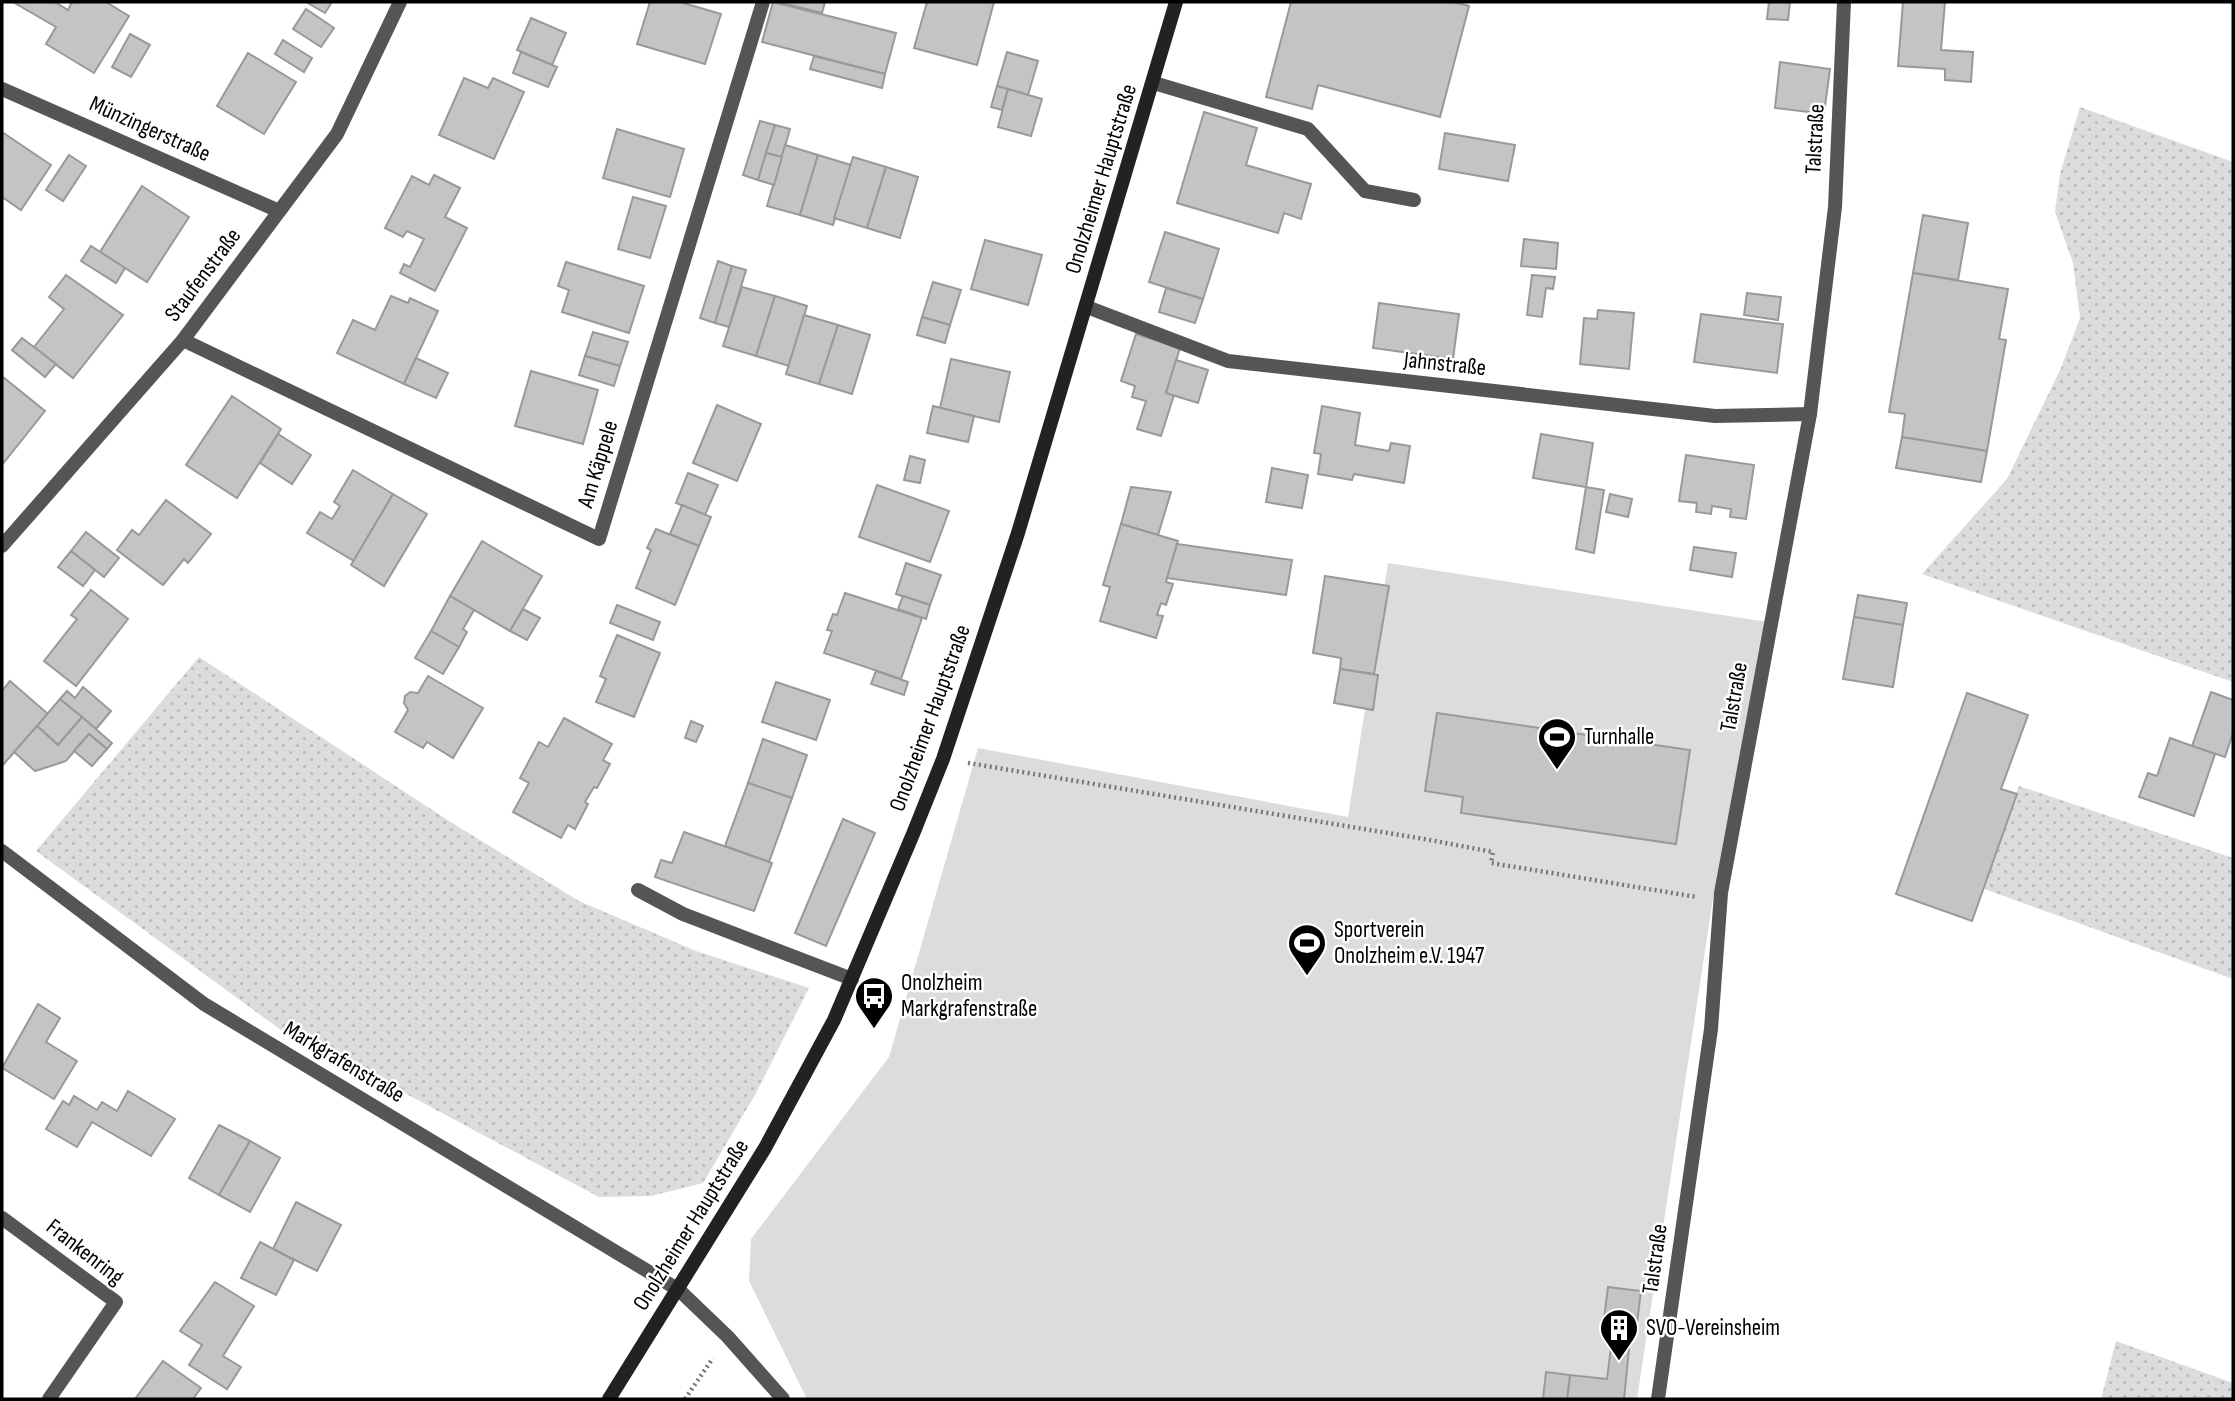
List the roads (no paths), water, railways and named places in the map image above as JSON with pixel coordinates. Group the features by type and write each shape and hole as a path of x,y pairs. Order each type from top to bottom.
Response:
{"main road":[{"name":"Onolzheimer Hauptstraße","path":"609,1399 765,1148 834,1020 943,759 1018,533 1176,2"}],"street":[{"name":"Staufenstraße","path":"2,546 183,340 337,134 400,2"},
{"name":"Am Käppele","path":"183,340 599,539 763,2"},
{"name":"Talstraße","path":"1658,1399 1711,1029 1720,901 1810,414 1835,207 1844,2"},
{"path":"1154,83 1308,129 1365,191 1414,200"},
{"name":"Münzingerstraße","path":"2,89 279,211"},
{"name":"Jahnstraße","path":"1087,307 1228,361 1715,416 1810,414"},
{"name":"Markgrafenstraße","path":"2,851 204,1004 679,1290 728,1337 783,1399"},
{"path":"638,890 683,914 852,979"},
{"name":"Frankenring","path":"2,1218 117,1301 49,1399"}],"place":[{"name":"Turnhalle","path":"1557,771"},
{"name":"Sportverein Onolzheim e.V. 1947","path":"1307,977"},
{"name":"Onolzheim Markgrafenstraße","path":"874,1030"},
{"name":"SVO-Vereinsheim","path":"1619,1362"}]}
